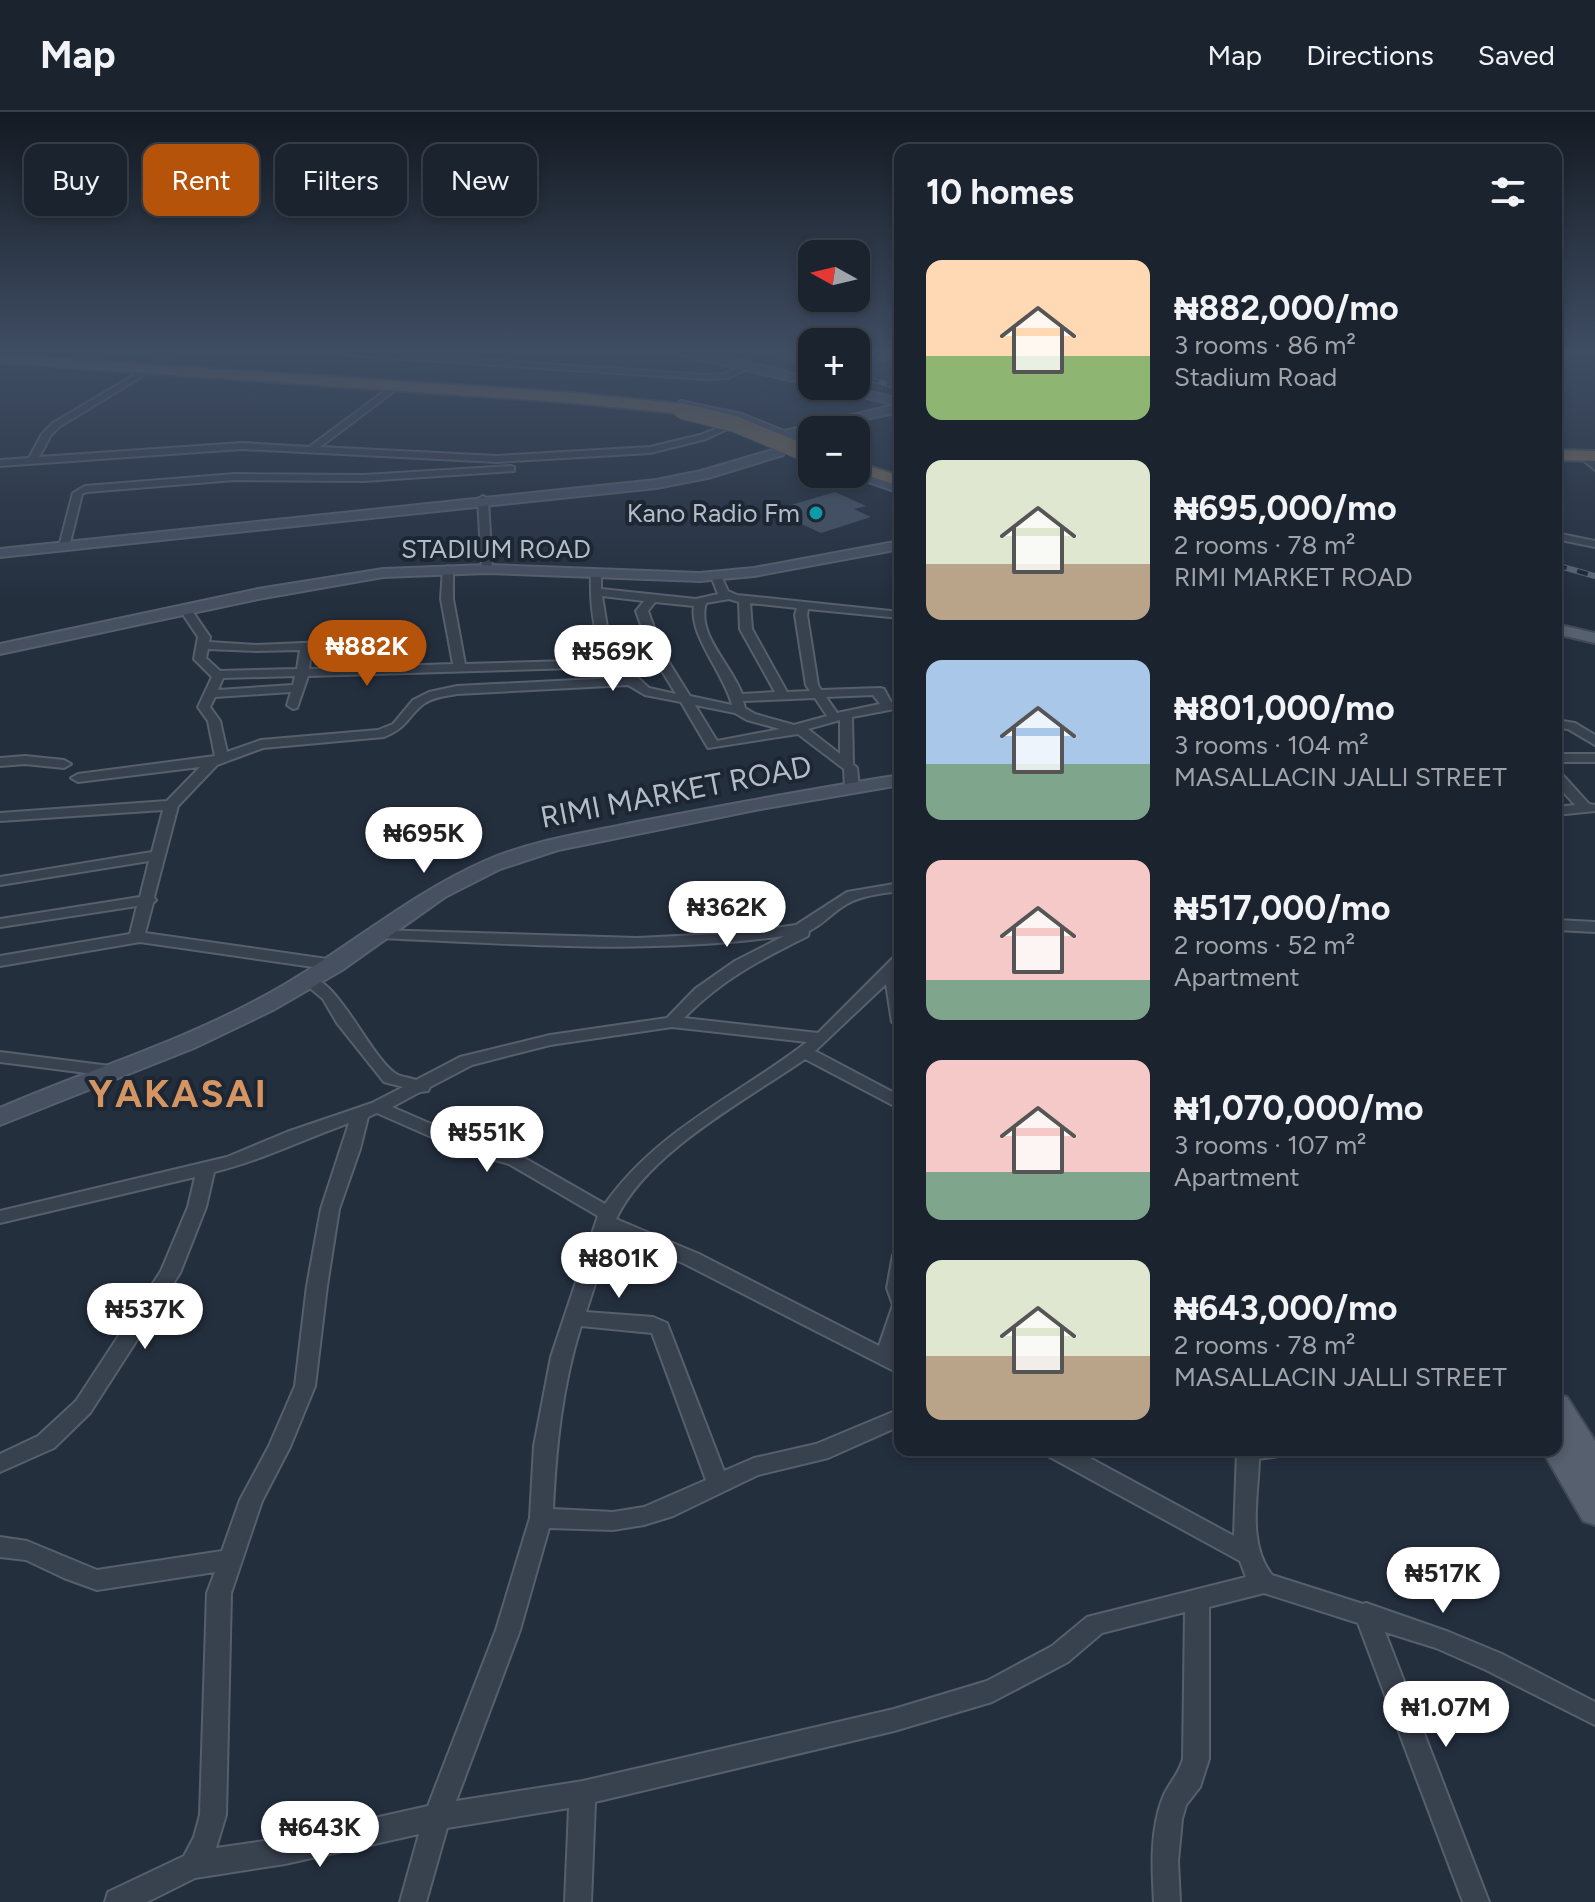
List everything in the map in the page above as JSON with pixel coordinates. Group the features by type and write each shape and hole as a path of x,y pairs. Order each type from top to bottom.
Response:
{"highway":[{"path":"767,434 798,443"},
{"path":"870,474 894,482"}],"main road":[{"path":"742,434 760,442 763,448 785,452"},
{"path":"781,434 798,441"},
{"path":"0,552 483,501 682,474 743,454 760,442 792,434"},
{"path":"0,552 666,482 798,450"},
{"name":"STADIUM ROAD","path":"0,649 351,577 448,569 722,576 894,546"},
{"path":"1562,630 1595,638"},
{"path":"1562,638 1595,646"},
{"name":"RIMI MARKET ROAD","path":"0,1117 212,1032 310,980 456,882 529,852 755,804 894,781"},
{"path":"1562,1416 1595,1468"},
{"path":"1562,1456 1595,1511"}],"street":[{"path":"32,461 47,434"},
{"path":"312,449 332,434"},
{"path":"0,463 242,446 459,459 571,455 661,448 707,434"},
{"path":"65,543 78,493 85,489 235,477 364,478 537,467 558,465 571,455"},
{"path":"483,501 487,569"},
{"path":"1562,537 1595,544"},
{"path":"448,569 447,599 459,666"},
{"path":"596,574 595,614 612,663 620,677 634,681 644,691 738,704 783,695 877,691 894,705"},
{"path":"722,576 723,593 744,600 803,603 894,614"},
{"path":"722,576 733,590 770,601"},
{"path":"595,592 699,603"},
{"path":"729,596 705,599 697,608 701,628 732,683 738,704 751,717 808,734 852,772 852,788"},
{"path":"652,598 644,606 643,618 657,653 713,745 769,736 894,705"},
{"path":"744,600 746,629 783,695"},
{"path":"803,603 801,615 807,661 816,693 840,716 846,765"},
{"path":"186,610 204,637 200,659 214,674 219,675 612,663"},
{"path":"203,645 306,646 393,642"},
{"path":"293,705 303,671 306,646"},
{"path":"217,760 214,721 204,707 219,675"},
{"path":"78,778 217,760 261,744 380,734 397,727 424,697 457,690 634,681"},
{"path":"209,694 298,688"},
{"path":"1562,725 1571,726 1595,741"},
{"path":"1562,758 1595,758"},
{"path":"0,762 25,760 64,764"},
{"path":"140,937 137,936 149,900 171,805 217,760"},
{"path":"1562,782 1590,808"},
{"path":"0,817 171,805"},
{"path":"1562,810 1590,808"},
{"path":"0,881 160,855"},
{"path":"672,1022 701,992 740,964 793,939 846,898 894,888"},
{"path":"0,923 149,900"},
{"path":"381,933 619,942 687,941 791,931 820,921"},
{"path":"1562,925 1595,927"},
{"path":"0,961 140,937 334,965"},
{"path":"413,1902 437,1817 508,1630 541,1518 545,1446 561,1357 606,1217 626,1186 647,1163 812,1045 845,1018 894,965"},
{"path":"310,980 330,996 343,1020 390,1078 422,1087"},
{"path":"0,1217 206,1169 369,1110 422,1087 466,1061 550,1040 672,1022 812,1045 894,1099"},
{"path":"0,1057 110,1071"},
{"path":"369,1110 515,1160 606,1217 892,1362"},
{"path":"193,1865 206,1841 213,1815 219,1593 251,1500 279,1447 305,1386 330,1209 351,1149 369,1110"},
{"path":"0,1463 42,1447 67,1426 83,1407 170,1273 197,1207 206,1169"},
{"path":"573,1318 653,1324 660,1328 718,1484"},
{"path":"541,1518 613,1521 644,1516 754,1467 820,1452 894,1420"},
{"path":"1067,1456 1249,1555"},
{"path":"1248,1456 1244,1494 1249,1555 1251,1568 1264,1583"},
{"path":"0,1547 35,1551 75,1575 97,1580 229,1560"},
{"path":"118,1902 193,1865 285,1851 437,1817 583,1793 894,1720 992,1691 1060,1654 1095,1624 1264,1583 1441,1639 1494,1662 1595,1714"},
{"path":"1167,1902 1165,1861 1169,1819 1175,1799 1185,1790 1191,1778 1196,1759 1199,1716 1197,1599"},
{"path":"1366,1613 1476,1902"},
{"path":"578,1902 583,1793"}],"building":[{"name":"Kano Radio Fm","path":"835,492 866,506 854,509 871,517 821,533 784,516 802,510 791,505"}],"railway":[{"path":"1562,567 1595,576"}],"place":[{"name":"Kano Radio Fm","path":"816,513"}],"district":[{"name":"YAKASAI","path":"178,1094"}]}
